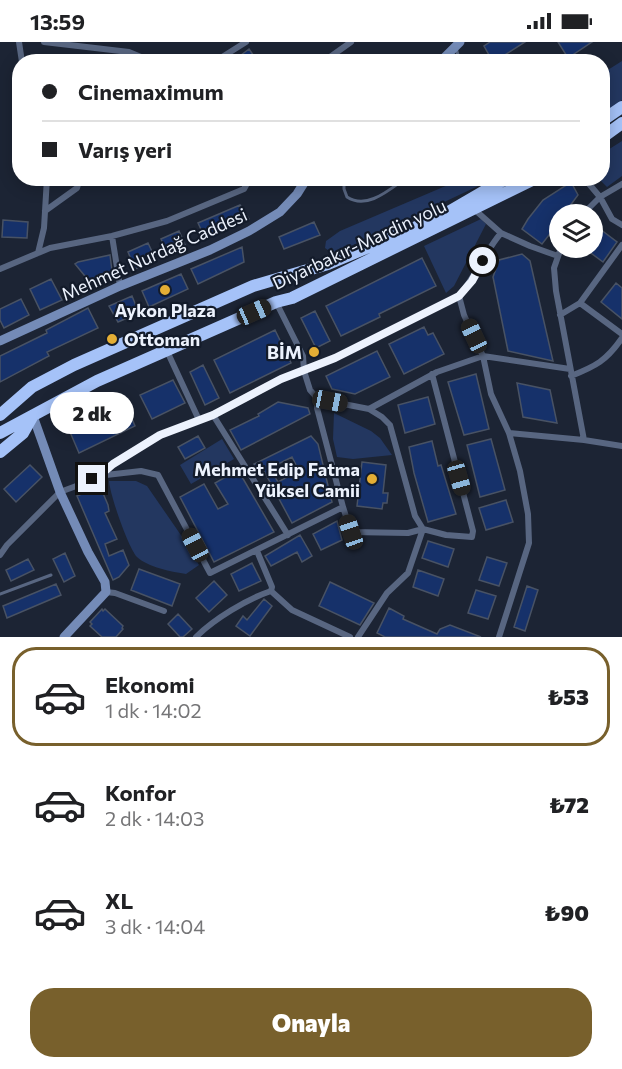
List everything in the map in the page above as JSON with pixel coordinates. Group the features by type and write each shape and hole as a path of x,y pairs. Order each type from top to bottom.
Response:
{"highway":[{"name":"Diyarbakır-Mardin yolu","path":"0,416 32,387 74,366 253,286 328,264 440,217 493,186"},
{"name":"Diyarbakır-Mardin yolu","path":"0,433 97,381 292,297 521,186"},
{"path":"0,404 32,387"},
{"path":"0,452 23,433 33,416"}],"street":[{"path":"44,42 134,54"},
{"path":"227,54 246,42"},
{"path":"334,54 351,42"},
{"path":"593,204 622,184"},
{"path":"38,253 44,228 47,186"},
{"path":"45,211 78,186"},
{"path":"0,270 50,248 112,236 167,221 206,206 244,189 246,186"},
{"name":"Mehmet Nurdağ Caddesi","path":"0,341 120,286 210,250 249,231 280,212 302,186"},
{"path":"591,186 600,197 612,219 622,225"},
{"path":"475,210 501,233 549,253"},
{"path":"98,477 113,464 160,435 213,415 281,379 335,358 459,296 472,281 494,241 501,233"},
{"path":"112,236 120,286"},
{"path":"560,315 580,303 622,245"},
{"path":"557,258 554,268 560,315 584,440"},
{"path":"459,296 464,315 483,356 490,394 509,433 520,471 528,514 528,543 499,637"},
{"path":"276,302 303,356 304,371 310,390 318,399 369,409 390,425 415,516 423,529"},
{"path":"369,409 432,374 483,356 570,372 602,363 622,336 580,303"},
{"path":"167,351 199,420"},
{"path":"318,399 317,408 351,532 408,532 423,529 472,537 473,531 432,374"},
{"path":"213,415 288,535"},
{"path":"33,416 60,492 105,582 106,592 64,637"},
{"path":"509,433 622,446"},
{"path":"0,555 7,545 60,492 98,477 141,471 158,475 210,573 343,507"},
{"path":"358,637 387,593 408,573 423,529"},
{"path":"257,551 272,591 292,610 350,637"},
{"path":"196,637 217,620 272,591"},
{"path":"106,592 115,593 164,611"}],"lane":[{"path":"344,186 347,197 358,202 375,199 394,186"},
{"path":"0,594 51,575"}],"shaded area":[{"path":"622,61 622,100 610,109 610,69"},
{"path":"622,141 622,176 610,185 610,149"},
{"path":"446,186 478,186 334,254 325,248 326,241 340,231"},
{"path":"481,219 486,224 454,286 446,293 424,246"},
{"path":"334,413 371,431 380,438 392,455 353,459 337,457 333,439"},
{"path":"222,439 234,459 191,484 180,465"},
{"path":"109,481 136,481 147,486 199,565 186,574 141,561 129,543"}],"building":[{"path":"490,42 525,42 506,54 488,54 484,46"},
{"path":"558,42 592,42 574,54 566,54"},
{"path":"249,49 252,54 242,54"},
{"path":"565,186 573,186 578,195 571,204 549,204 549,235 542,244 522,229 543,200"},
{"path":"240,205 249,219 205,238 198,223"},
{"path":"3,220 28,222 27,238 2,237"},
{"path":"314,222 320,235 284,249 279,237"},
{"path":"179,231 186,247 168,255 161,239"},
{"path":"603,231 617,242 603,262 598,258 603,258"},
{"path":"148,243 156,260 135,269 128,252"},
{"path":"242,247 244,262 198,284 191,269"},
{"path":"522,254 530,261 553,361 508,351 493,277 499,260"},
{"path":"110,255 113,279 94,287 75,264 78,262"},
{"path":"422,258 436,286 341,336 326,306"},
{"name":"Aykon Plaza","path":"181,274 188,289 149,307 142,291"},
{"path":"51,279 62,300 40,310 30,289"},
{"path":"616,283 622,288 622,319 601,302"},
{"path":"132,296 139,313 118,322 109,306"},
{"path":"21,299 29,315 4,328 0,320 0,309"},
{"path":"88,308 98,328 47,352 49,356 0,382 0,356 47,333 46,330"},
{"path":"315,311 330,341 316,348 301,318"},
{"path":"424,327 428,335 433,333 444,354 404,374 389,344"},
{"path":"275,330 291,363 230,393 214,360"},
{"path":"377,351 390,377 355,394 332,389 326,376"},
{"path":"203,365 219,398 205,405 190,372"},
{"path":"476,374 489,429 464,435 448,382"},
{"path":"173,380 185,403 152,419 140,395"},
{"path":"517,383 550,390 557,423 523,417"},
{"path":"428,397 435,424 405,433 398,405"},
{"path":"119,402 121,406 126,405 135,426 79,453 67,425"},
{"path":"278,402 308,408 310,414 241,450 230,430 259,416 258,414"},
{"path":"198,436 205,448 185,459 178,447"},
{"path":"311,436 318,444 332,502 292,523 264,471 260,473 254,464","holes":["292,457 299,471 278,482 270,468"]},
{"path":"491,439 505,490 480,497 467,445"},
{"path":"432,441 438,466 441,465 456,514 428,522 409,447"},
{"name":"Mehmet Edip Fatma Yüksel Camii","path":"362,462 386,465 383,493 388,493 387,503 383,503 382,509 357,506"},
{"path":"30,465 42,477 16,502 4,489"},
{"path":"238,470 274,532 214,562 180,497 204,484 218,509 228,504 215,483"},
{"path":"100,486 108,505 109,511 105,513 117,539 105,544 109,556 123,550 129,565 119,577 113,580 77,496"},
{"path":"506,500 513,522 486,530 479,508"},
{"path":"337,521 342,540 321,550 313,534"},
{"path":"300,535 312,556 302,562 297,552 271,566 265,556"},
{"path":"428,541 454,549 448,567 422,558"},
{"path":"65,553 75,576 64,582 53,559"},
{"path":"487,557 507,563 499,586 479,580"},
{"path":"28,559 34,570 11,581 6,570"},
{"path":"252,563 261,581 239,591 231,574"},
{"path":"139,569 180,584 172,606 131,590"},
{"path":"418,570 444,579 438,596 413,587"},
{"path":"214,581 227,595 209,612 196,598"},
{"path":"330,582 374,603 360,625 319,606"},
{"path":"56,584 61,595 7,618 3,606"},
{"path":"527,586 538,590 525,631 514,627"},
{"path":"476,590 496,596 488,619 468,613"},
{"path":"264,599 272,606 250,636 236,626 243,616 247,620"},
{"path":"389,608 404,616 403,619 437,634 440,629 450,625 481,637 385,637 377,633"},
{"path":"102,609 103,611 105,609 123,626 116,637 102,637 90,626 92,624 90,622"},
{"path":"178,614 192,629 183,637 180,637 168,624"}],"place":[{"name":"Aykon Plaza","path":"165,290"},
{"name":"Ottoman","path":"112,339"},
{"name":"BİM","path":"314,352"},
{"name":"Mehmet Edip Fatma Yüksel Camii","path":"372,479"}],"route":[{"path":"92,479 160,435 213,415 281,379 335,358 459,296 472,281 483,261"}]}
